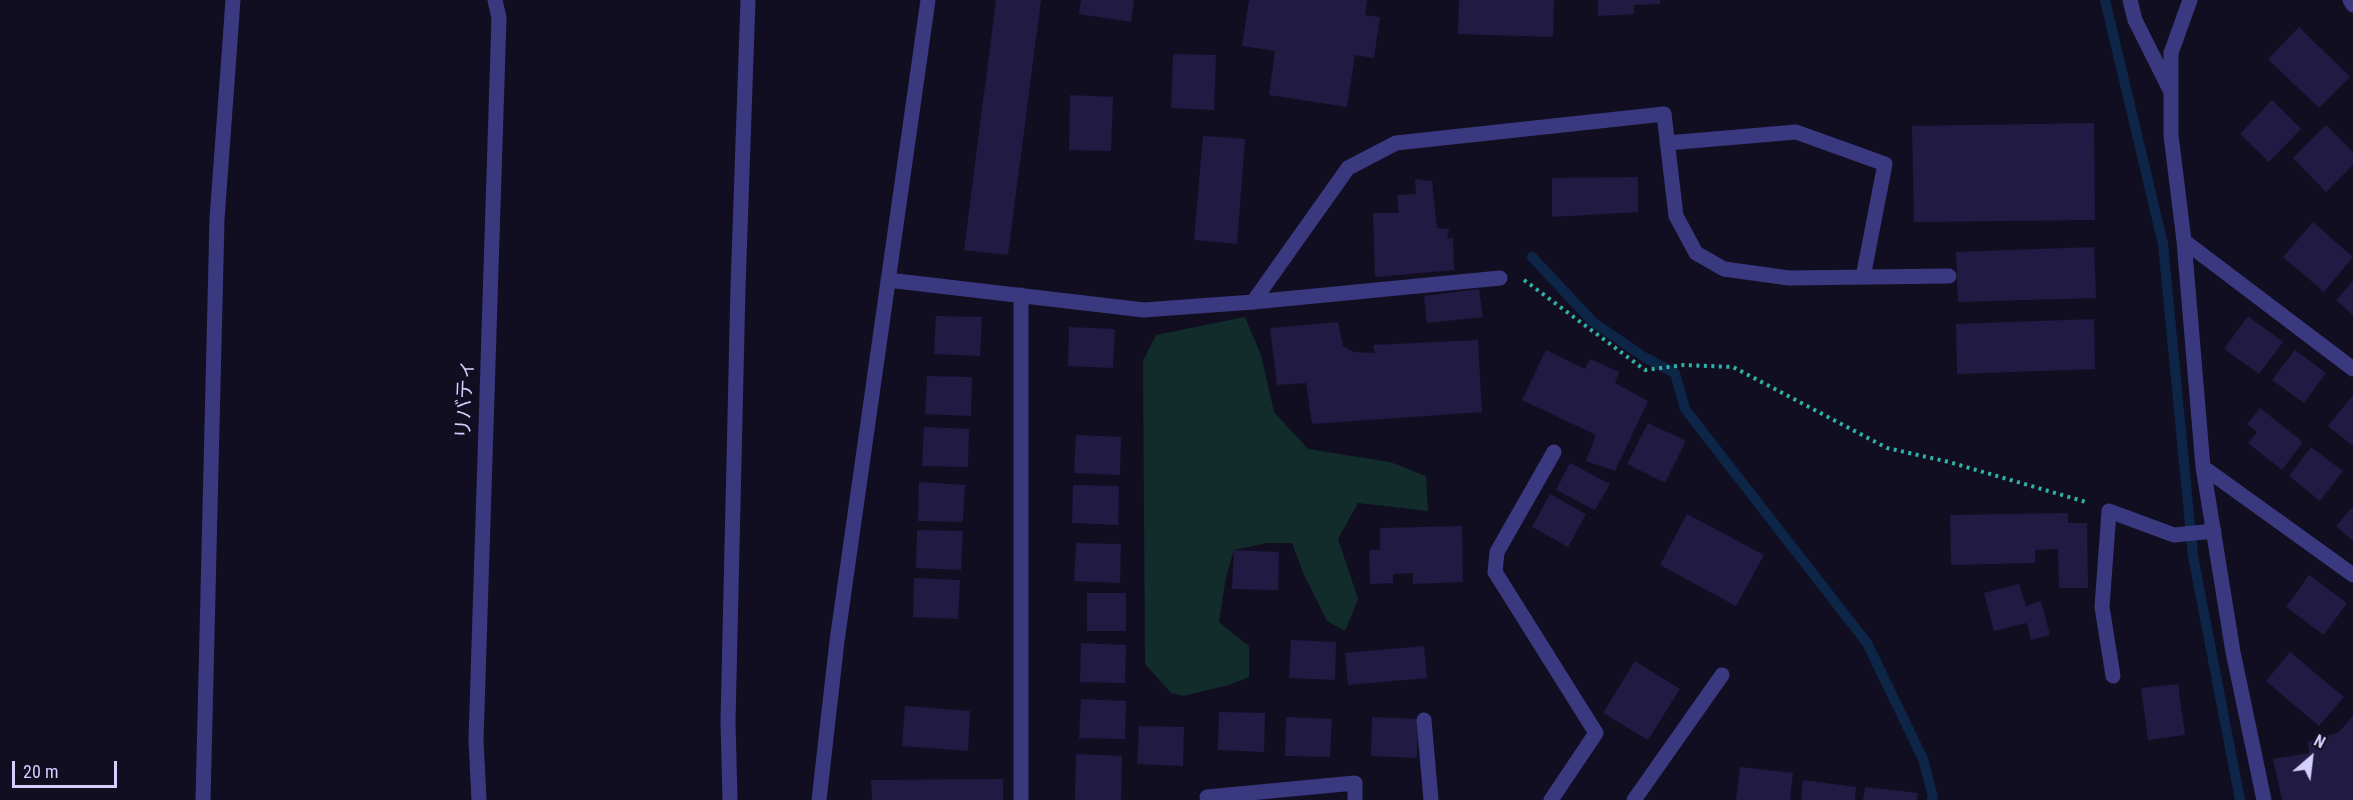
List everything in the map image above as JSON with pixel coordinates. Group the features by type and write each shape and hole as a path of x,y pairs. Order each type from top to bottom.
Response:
{"street":[{"path":"203,800 217,219 233,0"},
{"name":"リバティ","path":"479,800 476,740 499,18 495,0"},
{"path":"730,800 728,721 737,310 748,0"},
{"path":"819,800 837,641 928,0"},
{"path":"2130,0 2135,20 2171,93"},
{"path":"2190,0 2171,54 2171,135 2184,241 2203,467 2233,652 2264,800"},
{"path":"2350,0 2353,5"},
{"path":"1253,302 1348,168 1396,143 1664,114 1676,216 1696,253 1724,269 1789,278 1949,276"},
{"path":"1667,143 1796,132 1885,164 1863,277"},
{"path":"2184,241 2353,369"},
{"path":"888,280 1144,310 1500,278"},
{"path":"1021,295 1021,800"},
{"path":"1551,800 1596,733 1495,572 1497,552 1554,452"},
{"path":"2203,467 2353,575"},
{"path":"2113,676 2102,607 2109,511 2174,535 2214,531"},
{"path":"1634,800 1722,675"},
{"path":"1424,720 1431,800"},
{"path":"1208,800 1208,797 1355,783 1355,800"}],"path":[{"path":"1500,278 1518,275 1645,370 1684,365 1733,367 1887,448 1949,462 2035,486 2109,511"}],"green space":[{"path":"1245,317 1261,355 1274,412 1308,449 1390,462 1426,476 1428,511 1358,503 1338,539 1358,599 1345,631 1327,621 1304,575 1292,543 1267,543 1234,550 1226,577 1219,622 1249,646 1249,677 1229,685 1183,696 1171,693 1145,664 1143,361 1156,335"}],"building":[{"path":"996,0 1041,0 1008,255 964,250"},
{"path":"1081,0 1134,0 1131,22 1079,14"},
{"path":"1249,0 1367,0 1365,15 1380,17 1374,58 1355,55 1347,107 1269,95 1275,51 1242,46"},
{"path":"1459,0 1554,0 1553,37 1458,34"},
{"path":"1598,0 1660,0 1660,4 1634,5 1634,14 1598,16"},
{"path":"2299,27 2350,77 2319,108 2268,59"},
{"path":"1173,54 1216,55 1214,110 1171,108"},
{"path":"1070,95 1113,97 1111,151 1069,150"},
{"path":"2272,100 2301,129 2269,162 2240,134"},
{"path":"2094,123 2095,220 1914,222 1912,126"},
{"path":"2326,125 2353,152 2353,165 2326,192 2293,158"},
{"path":"1203,136 1245,139 1237,244 1194,240"},
{"path":"1638,177 1638,212 1552,217 1552,178"},
{"path":"1415,179 1432,181 1437,228 1449,229 1447,239 1453,238 1454,270 1375,277 1373,213 1399,213 1397,195 1416,194"},
{"path":"2313,222 2353,257 2324,292 2283,257"},
{"path":"2094,247 2096,298 1958,302 1956,252"},
{"path":"2353,281 2353,315 2336,300"},
{"path":"1479,289 1483,317 1427,323 1424,296"},
{"path":"936,316 982,317 980,356 934,354"},
{"path":"2248,316 2283,342 2259,374 2224,349"},
{"path":"2094,319 2095,369 1957,374 1956,324"},
{"path":"1338,322 1343,346 1354,352 1375,353 1373,345 1478,340 1482,412 1312,424 1306,383 1277,385 1270,328"},
{"path":"1069,327 1115,329 1113,368 1068,366"},
{"path":"1546,350 1585,369 1590,359 1619,372 1615,383 1648,401 1615,471 1586,461 1596,435 1522,400"},
{"path":"2295,350 2326,373 2304,403 2272,380"},
{"path":"927,376 972,377 971,416 925,414"},
{"path":"2353,395 2353,446 2328,426"},
{"path":"2260,408 2303,442 2282,470 2248,443 2257,432 2247,424"},
{"path":"1648,423 1686,441 1665,483 1627,464"},
{"path":"924,427 969,429 968,467 922,466"},
{"path":"1076,435 1121,437 1120,475 1074,473"},
{"path":"2311,447 2343,471 2320,501 2289,476"},
{"path":"1570,463 1610,484 1595,510 1556,490"},
{"path":"919,482 965,485 963,522 918,521"},
{"path":"1073,485 1119,486 1118,525 1072,523"},
{"path":"1550,494 1586,514 1568,547 1532,527"},
{"path":"2353,506 2353,541 2336,526"},
{"path":"2068,513 2068,523 2087,523 2088,588 2059,588 2058,549 2035,550 2035,563 1951,565 1950,515"},
{"path":"1687,514 1764,555 1736,606 1660,565"},
{"path":"1462,526 1463,582 1413,584 1413,573 1393,574 1393,583 1370,584 1369,550 1380,550 1380,528"},
{"path":"917,530 963,531 961,570 916,568"},
{"path":"1076,543 1121,544 1120,583 1074,581"},
{"path":"1234,550 1279,552 1278,590 1232,589"},
{"path":"2309,575 2347,603 2324,635 2286,607"},
{"path":"914,578 960,580 958,619 913,617"},
{"path":"2019,584 2026,606 2041,601 2050,635 2031,640 2027,623 1994,631 1984,593"},
{"path":"1087,593 1126,593 1126,631 1087,631"},
{"path":"1291,640 1336,642 1335,680 1289,678"},
{"path":"1081,643 1126,645 1125,683 1080,682"},
{"path":"1424,646 1427,678 1348,685 1345,653"},
{"path":"2290,652 2344,697 2319,726 2266,681"},
{"path":"1635,661 1680,689 1648,740 1603,713"},
{"path":"2178,684 2185,735 2148,740 2141,688"},
{"path":"1081,699 1126,701 1125,739 1079,738"},
{"path":"905,706 970,711 968,751 902,746"},
{"path":"1219,712 1265,713 1264,752 1218,750"},
{"path":"2353,716 2353,800 2282,800 2273,759 2309,753 2308,742 2339,732"},
{"path":"1286,717 1332,719 1330,757 1285,756"},
{"path":"1372,717 1418,719 1417,758 1371,756"},
{"path":"1139,726 1184,727 1183,766 1137,764"},
{"path":"1076,754 1122,756 1121,800 1075,800"},
{"path":"1740,767 1793,773 1790,800 1736,800"},
{"path":"1003,779 1003,800 872,800 871,780"},
{"path":"1803,780 1856,787 1855,800 1801,800"},
{"path":"1865,787 1918,793 1917,800 1863,800"}],"waterway":[{"path":"2105,0 2163,244 2193,556 2240,800"},
{"path":"1532,257 1593,322 1644,357 1675,373 1685,409 1867,643 1923,759 1932,800"}]}
